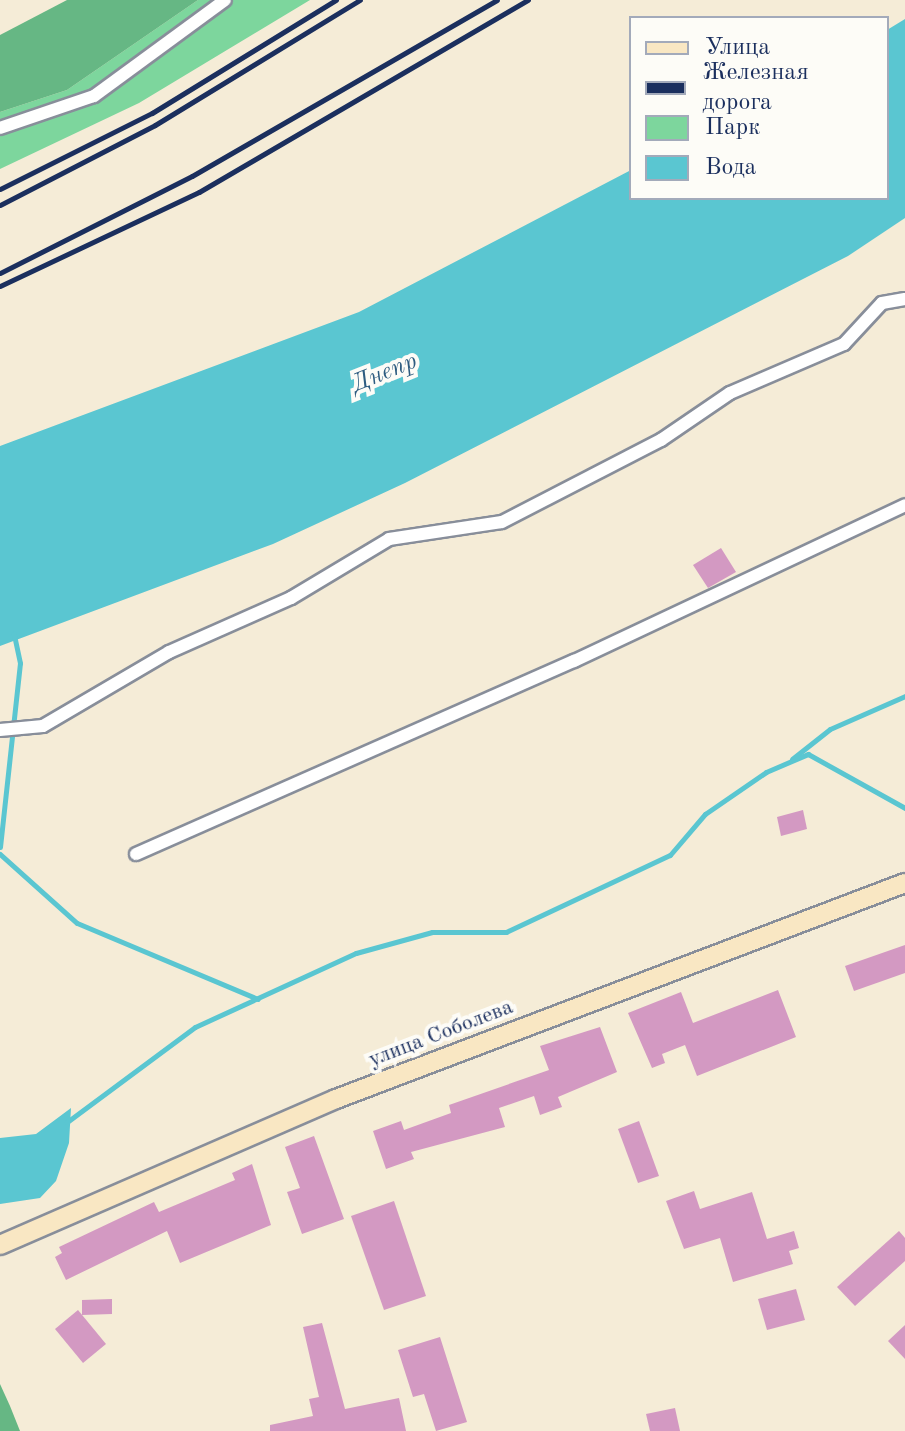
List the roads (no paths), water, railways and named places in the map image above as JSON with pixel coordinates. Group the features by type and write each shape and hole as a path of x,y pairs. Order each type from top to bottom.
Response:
{"street":[{"path":"0,128 94,96 225,0"},
{"path":"0,730 43,726 169,652 291,598 389,539 502,522 661,440 730,393 844,344 882,303 905,299"},
{"path":"136,854 532,681 905,505"},
{"name":"улица Соболева","path":"0,1245 336,1099 905,883"}],"water":[{"name":"Днепр","path":"905,19 905,218 848,256 405,483 273,544 0,646 0,446 359,312 629,171 629,200 889,200 889,29"},
{"path":"71,1108 69,1143 56,1181 40,1198 0,1204 0,1138 36,1134"}],"waterway":[{"path":"0,847 20,663 14,634"},
{"path":"792,759 830,729 905,696"},
{"path":"67,1122 195,1027 356,953 432,932 506,932 670,855 705,814 766,772 808,754 905,808"},
{"path":"0,854 77,923 258,999"}],"railway":[{"path":"0,189 152,113 336,0"},
{"path":"0,205 155,125 360,0"},
{"path":"0,273 192,176 497,0"},
{"path":"0,286 199,192 528,0"}]}
